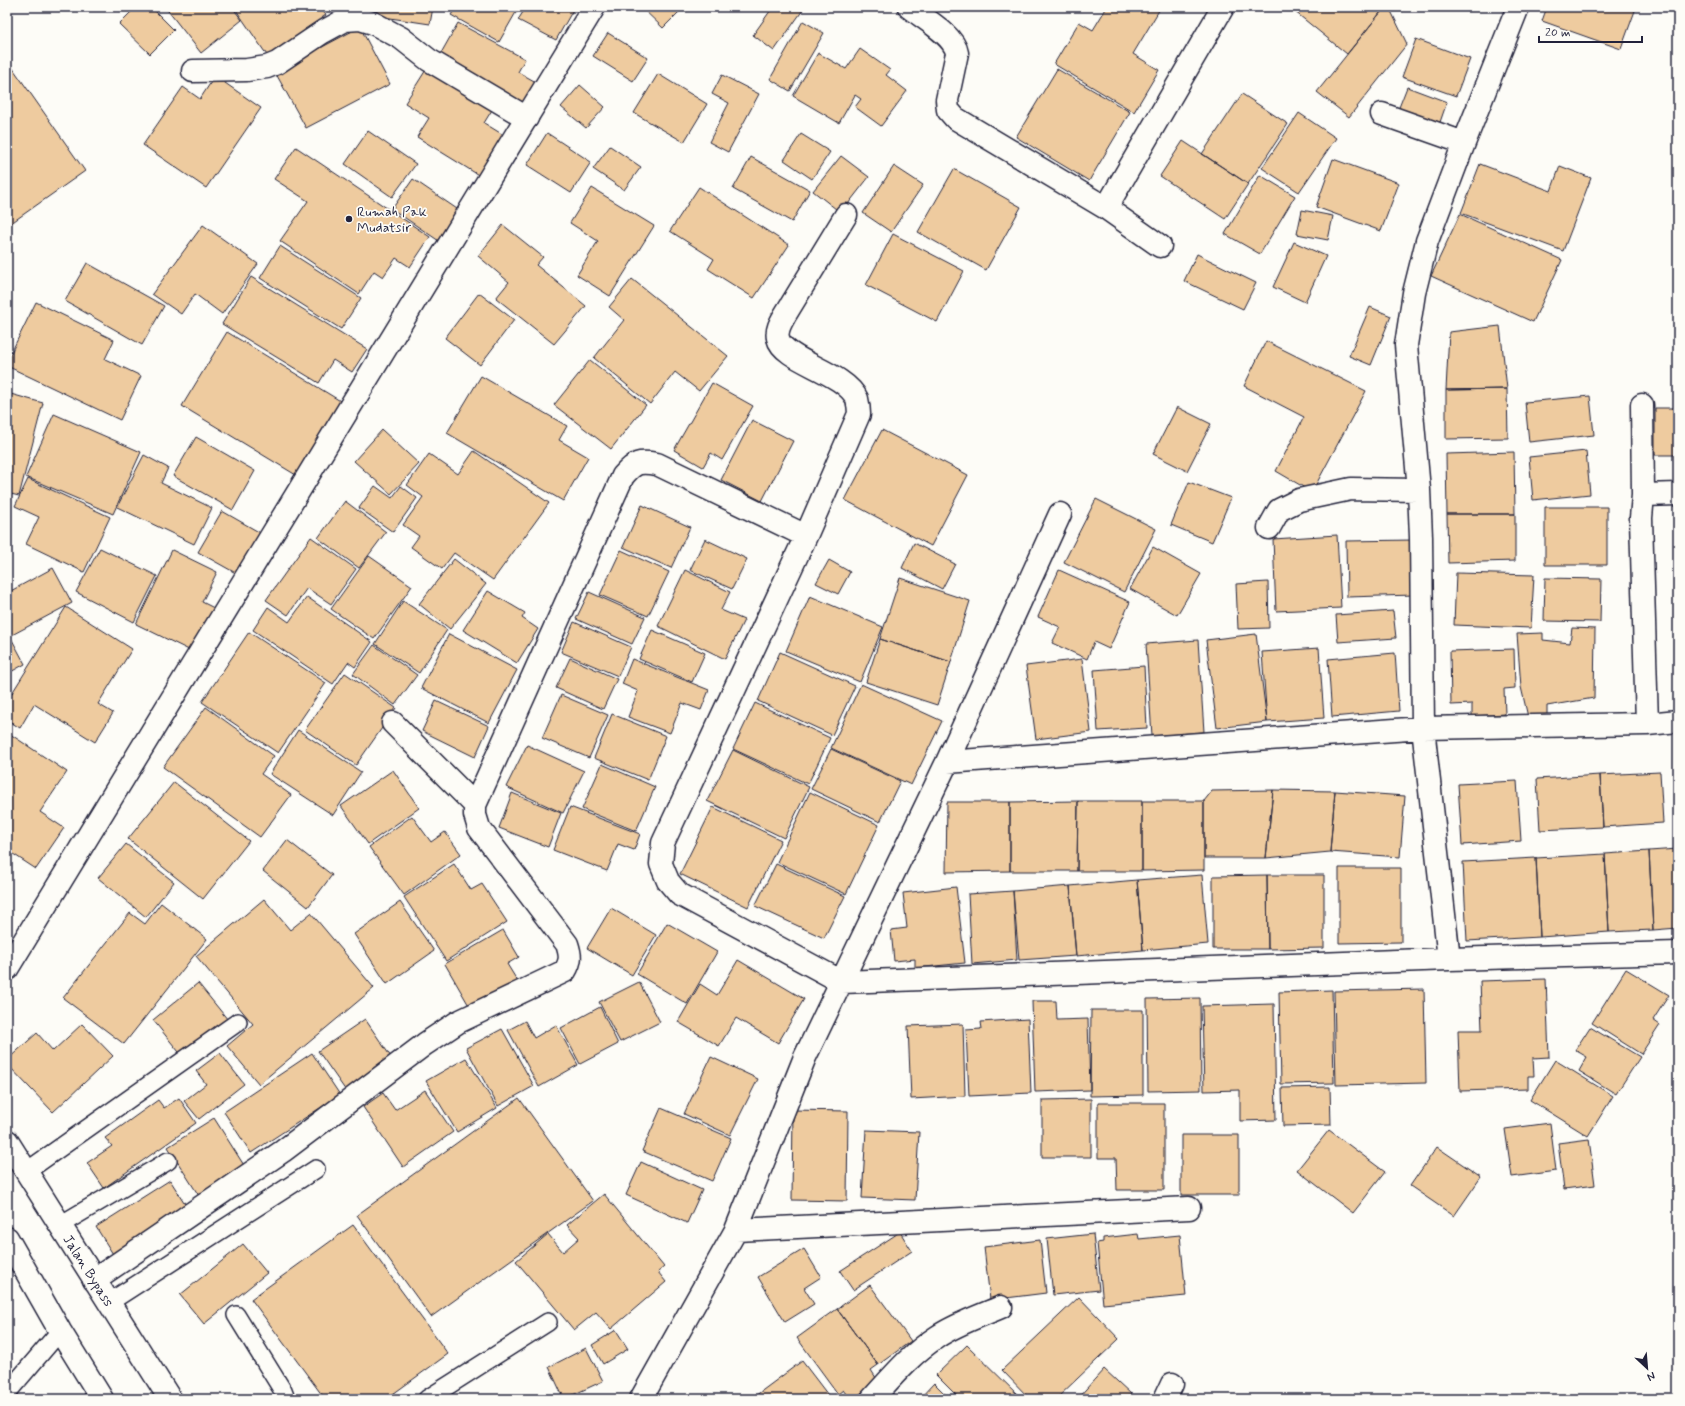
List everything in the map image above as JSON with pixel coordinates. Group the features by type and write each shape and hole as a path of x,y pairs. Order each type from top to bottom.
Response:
{"main road":[{"path":"7,969 594,7"},
{"path":"909,7 950,39 956,46 957,53 947,100 948,110 955,118 1106,208 1160,246"},
{"path":"1106,208 1223,7"},
{"path":"1449,959 1423,728 1421,537 1419,490 1406,345 1414,293 1427,242 1464,143 1518,7"},
{"path":"193,71 247,70 267,67 277,63 323,32 345,20 360,19 373,23 401,38 428,60 526,118"},
{"path":"1382,114 1464,143"},
{"path":"846,215 785,315 778,329 778,339 786,350 840,380 849,388 857,399 860,414 806,536 663,843 661,864 668,881 678,894 842,982 1449,959 1678,953"},
{"path":"1642,405 1643,495 1641,518 1647,724"},
{"path":"94,1280 283,1151 425,1044 451,1027 565,971 570,963 570,954 567,944 479,828 475,814 475,805 623,476 632,465 642,462 657,464 806,536"},
{"path":"1269,528 1279,510 1299,500 1351,489 1419,490"},
{"path":"1643,495 1678,494"},
{"path":"641,1399 736,1230 805,1057 948,762 1060,514"},
{"path":"948,762 1423,728 1647,724 1678,721"},
{"path":"393,723 475,805"},
{"name":"Jalan Bypass","path":"7,1141 170,1399"},
{"path":"736,1230 1188,1208"},
{"path":"7,1238 60,1331 102,1399"},
{"path":"872,1399 907,1360 937,1337 1001,1307"}],"lane":[{"path":"27,1171 238,1022"},
{"path":"60,1225 168,1161"},
{"path":"108,1303 267,1199 316,1169"},
{"path":"236,1315 283,1391 286,1399"},
{"path":"427,1399 548,1322"},
{"path":"7,1393 60,1331"}],"building":[{"path":"136,7 151,7 174,30 150,54 119,24"},
{"path":"165,7 232,7 242,20 201,53"},
{"path":"234,7 320,7 326,15 305,29 308,35 271,61"},
{"path":"358,7 433,7 430,24 357,13"},
{"path":"456,7 519,7 499,42 451,15"},
{"path":"526,7 574,8 556,40 518,20"},
{"path":"641,7 684,7 663,28"},
{"path":"773,7 805,7 774,51 753,35"},
{"path":"1107,7 1161,7 1133,54 1159,70 1134,112 1054,64 1079,22 1093,30"},
{"path":"1289,7 1385,7 1347,54"},
{"path":"1385,7 1389,7 1407,44 1349,117 1317,92"},
{"path":"1547,7 1636,8 1621,49 1542,21"},
{"path":"803,21 824,33 790,91 770,79"},
{"path":"458,23 525,59 518,72 536,82 522,109 436,62"},
{"path":"360,27 390,84 306,128 275,72"},
{"path":"608,33 648,58 633,81 593,56"},
{"path":"1416,39 1470,59 1456,96 1402,77"},
{"path":"860,49 890,70 886,75 907,91 881,126 855,107 861,99 855,95 839,123 793,96 818,53 846,69"},
{"path":"7,60 85,171 7,226"},
{"path":"429,65 495,105 484,123 505,136 480,176 417,137 429,118 405,103"},
{"path":"1057,69 1130,112 1089,181 1016,137"},
{"path":"658,74 707,104 684,142 634,113"},
{"path":"722,75 759,94 728,152 709,142 729,103 712,94"},
{"path":"215,76 261,108 206,188 143,145 183,87 200,99"},
{"path":"580,85 605,107 586,128 561,107"},
{"path":"1407,87 1447,102 1439,125 1398,110"},
{"path":"1242,94 1288,124 1248,184 1202,154"},
{"path":"1299,113 1336,138 1299,192 1262,168"},
{"path":"368,131 416,164 392,197 345,164"},
{"path":"547,133 591,162 571,193 527,165"},
{"path":"801,134 830,152 812,179 784,160"},
{"path":"1183,141 1248,184 1225,219 1160,176"},
{"path":"610,146 641,167 624,190 593,169"},
{"name":"Rumah Pak Mudatsir","path":"296,147 430,237 410,267 396,258 383,277 374,271 359,294 280,241 308,201 274,179"},
{"path":"841,156 869,177 841,213 813,191"},
{"path":"751,157 810,190 792,222 733,189"},
{"path":"1333,159 1399,183 1381,231 1316,207"},
{"path":"1480,164 1551,191 1560,166 1591,178 1563,251 1461,213"},
{"path":"894,166 923,185 891,232 863,213"},
{"path":"954,169 1021,207 986,270 918,232"},
{"path":"1260,175 1295,196 1260,254 1225,234"},
{"path":"413,179 460,211 439,241 392,209"},
{"path":"699,187 789,245 754,298 708,269 714,259 670,231"},
{"path":"592,188 654,226 610,296 577,275 598,241 570,223"},
{"path":"1302,210 1333,216 1328,240 1297,234"},
{"path":"1460,214 1562,260 1533,322 1431,276"},
{"path":"203,225 258,264 222,314 195,294 181,314 152,294"},
{"path":"503,225 543,257 536,265 586,306 554,344 496,298 509,282 478,256"},
{"path":"893,234 964,271 937,322 866,285"},
{"path":"1294,242 1326,256 1305,302 1273,287"},
{"path":"280,246 361,298 341,329 260,278"},
{"path":"1197,254 1256,283 1243,309 1184,281"},
{"path":"87,263 164,306 142,345 65,301"},
{"path":"251,277 367,349 352,372 333,360 319,383 222,324"},
{"path":"632,279 728,356 699,391 675,372 650,404 594,358 624,320 609,307"},
{"path":"479,293 514,320 480,365 445,338"},
{"path":"36,302 114,340 105,359 141,376 120,420 7,366 7,361"},
{"path":"1370,307 1391,316 1371,365 1349,356"},
{"path":"1500,326 1507,389 1446,390 1449,332"},
{"path":"227,332 342,402 296,475 182,406"},
{"path":"1266,341 1366,391 1312,492 1276,471 1304,417 1244,386"},
{"path":"590,360 646,405 611,449 554,405"},
{"path":"481,376 567,426 559,440 588,457 563,501 447,433"},
{"path":"712,383 753,406 722,460 711,453 703,467 674,450"},
{"path":"1507,389 1508,438 1446,439 1446,390"},
{"path":"7,393 43,403 19,496 7,493"},
{"path":"1590,396 1594,435 1529,442 1525,402"},
{"path":"1177,407 1211,424 1187,471 1153,454"},
{"path":"1655,408 1678,408 1678,455 1655,455"},
{"path":"54,414 141,452 113,514 26,477"},
{"path":"752,420 793,441 762,501 721,480"},
{"path":"382,430 419,464 391,494 354,461"},
{"path":"882,430 968,475 931,546 845,500"},
{"path":"196,437 255,471 233,510 173,476"},
{"path":"474,451 549,503 493,580 454,553 442,569 411,547 419,536 403,525 423,497 407,485 429,454 458,474"},
{"path":"1586,451 1590,494 1533,500 1529,457"},
{"path":"1514,452 1515,514 1447,514 1446,454"},
{"path":"144,455 168,468 161,483 212,508 194,544 117,507"},
{"path":"28,479 110,517 84,572 26,544 39,517 15,506"},
{"path":"1189,482 1231,498 1212,542 1171,525"},
{"path":"375,486 392,498 401,486 417,498 393,532 359,508"},
{"path":"1096,499 1156,529 1124,592 1064,562"},
{"path":"345,501 386,532 359,568 318,538"},
{"path":"642,505 690,527 671,568 623,547"},
{"path":"1545,507 1607,507 1607,565 1545,565"},
{"path":"222,511 264,535 241,576 198,552"},
{"path":"1447,514 1515,514 1515,561 1448,563"},
{"path":"1337,535 1341,608 1276,611 1273,539"},
{"path":"311,537 356,569 331,604 307,588 288,615 266,600"},
{"path":"705,539 747,559 732,589 690,570"},
{"path":"1413,540 1414,595 1347,597 1346,541"},
{"path":"914,543 955,564 942,589 902,568"},
{"path":"1153,547 1201,574 1177,615 1130,589"},
{"path":"100,548 157,576 134,622 76,592"},
{"path":"172,550 217,572 202,602 218,610 197,654 136,624"},
{"path":"621,550 669,572 648,616 600,595"},
{"path":"369,556 412,586 374,639 331,609"},
{"path":"454,559 486,584 450,629 419,604"},
{"path":"829,560 850,572 838,594 816,583"},
{"path":"53,568 72,603 10,636 25,664 7,674 7,593"},
{"path":"685,570 730,592 721,610 744,620 725,659 658,626"},
{"path":"1059,570 1130,602 1109,649 1094,642 1087,659 1052,643 1060,627 1038,617"},
{"path":"1456,573 1534,575 1531,628 1454,625"},
{"path":"900,578 970,601 951,662 880,639"},
{"path":"1545,578 1601,579 1600,622 1544,621"},
{"path":"1268,582 1269,628 1238,629 1236,584"},
{"path":"488,591 525,613 522,618 538,629 517,663 463,630"},
{"path":"589,592 645,617 632,644 576,619"},
{"path":"810,596 883,627 860,682 786,651"},
{"path":"307,597 372,642 355,667 348,662 333,684 253,630 268,607 289,622"},
{"path":"403,601 447,630 419,673 375,644"},
{"path":"66,607 132,649 98,704 113,713 95,742 34,704 20,728 7,720 7,701"},
{"path":"1393,611 1396,638 1338,642 1336,615"},
{"path":"574,622 631,647 618,676 561,652"},
{"path":"1572,628 1595,629 1594,698 1547,706 1547,718 1528,717 1521,687 1517,634 1543,633 1543,640 1570,643"},
{"path":"652,630 705,653 692,682 639,659"},
{"path":"249,632 326,683 278,753 202,702"},
{"path":"449,634 517,670 489,723 421,688"},
{"path":"1256,634 1267,722 1217,728 1206,640"},
{"path":"880,639 951,662 937,705 866,682"},
{"path":"1198,640 1204,732 1152,736 1146,644"},
{"path":"374,645 417,675 395,705 353,674"},
{"path":"1319,648 1324,718 1267,722 1262,652"},
{"path":"1514,649 1515,688 1504,689 1505,714 1472,716 1472,704 1451,705 1450,651"},
{"path":"780,652 855,686 832,735 758,701"},
{"path":"1395,653 1399,711 1332,717 1328,659"},
{"path":"570,658 617,679 603,709 556,688"},
{"path":"632,659 709,690 701,710 682,703 670,733 628,717 638,691 622,684"},
{"path":"1082,659 1091,732 1036,739 1026,666"},
{"path":"1144,666 1147,728 1098,731 1094,670"},
{"path":"345,673 396,708 356,765 305,730"},
{"path":"861,684 942,721 911,785 831,748"},
{"path":"561,695 608,715 589,758 542,738"},
{"path":"436,701 489,726 475,757 422,731"},
{"path":"755,703 830,738 808,784 733,749"},
{"path":"206,707 274,756 261,774 291,795 260,837 163,767"},
{"path":"612,714 666,736 648,780 594,758"},
{"path":"298,730 361,772 333,815 270,774"},
{"path":"7,732 67,772 40,812 64,828 36,869 7,850 7,822 9,819 7,818"},
{"path":"527,745 584,771 563,813 506,787"},
{"path":"831,749 900,781 880,822 811,789"},
{"path":"733,750 809,787 784,838 707,801"},
{"path":"602,764 655,787 636,831 582,809"},
{"path":"393,770 419,808 368,844 341,806"},
{"path":"1660,772 1663,823 1603,827 1600,775"},
{"path":"1600,775 1603,827 1540,830 1537,779"},
{"path":"1517,781 1521,841 1462,845 1458,784"},
{"path":"174,782 249,841 203,899 128,839"},
{"path":"1273,790 1335,791 1330,852 1266,858"},
{"path":"1273,790 1266,858 1204,858 1204,801 1212,791"},
{"path":"1335,791 1405,796 1400,857 1330,852"},
{"path":"810,792 879,825 846,894 777,862"},
{"path":"512,793 561,813 548,847 499,828"},
{"path":"1078,801 1142,801 1142,871 1077,871"},
{"path":"1078,801 1077,871 1010,871 1010,802"},
{"path":"1142,801 1204,801 1204,870 1142,871"},
{"path":"947,802 1010,802 1010,871 946,872"},
{"path":"570,807 640,834 634,850 618,844 607,871 553,850"},
{"path":"713,807 781,840 748,907 680,874"},
{"path":"412,816 431,842 445,832 461,854 404,895 369,847"},
{"path":"287,840 332,875 308,907 263,871"},
{"path":"126,844 174,882 146,917 98,878"},
{"path":"1678,849 1678,928 1653,930 1649,851"},
{"path":"1649,851 1653,930 1609,932 1605,854"},
{"path":"1605,854 1609,932 1540,937 1536,858"},
{"path":"1536,858 1540,937 1467,941 1463,862"},
{"path":"454,864 471,890 482,884 507,922 446,961 404,897"},
{"path":"776,864 845,896 824,938 755,906"},
{"path":"1339,868 1401,868 1401,942 1339,943"},
{"path":"1202,875 1208,944 1143,950 1137,880"},
{"path":"1267,875 1268,949 1213,949 1213,876"},
{"path":"1267,875 1324,875 1324,948 1268,949"},
{"path":"1137,880 1143,950 1076,956 1070,886"},
{"path":"1070,886 1076,956 1019,960 1013,891"},
{"path":"956,887 965,963 915,968 915,959 894,961 891,930 907,928 903,893"},
{"path":"1013,891 1017,960 972,964 968,894"},
{"path":"264,899 290,930 311,913 374,988 259,1084 227,1046 253,1024 196,956"},
{"path":"400,902 434,951 387,984 354,934"},
{"path":"161,903 207,939 124,1044 63,998 130,913 145,924"},
{"path":"611,908 656,935 632,975 587,948"},
{"path":"667,923 717,952 687,1004 637,974"},
{"path":"503,930 519,957 507,964 518,982 471,1009 445,964"},
{"path":"738,960 804,999 778,1043 736,1018 719,1046 678,1022 700,984 717,995"},
{"path":"1626,969 1669,995 1653,1020 1660,1025 1641,1054 1592,1023"},
{"path":"1546,979 1549,1057 1533,1058 1534,1076 1528,1076 1528,1089 1460,1091 1458,1030 1482,1030 1480,981"},
{"path":"639,982 660,1022 620,1042 599,1002"},
{"path":"198,983 228,1020 183,1057 153,1020"},
{"path":"1424,989 1426,1083 1336,1085 1334,991"},
{"path":"1332,990 1334,1083 1281,1084 1279,992"},
{"path":"1200,998 1201,1090 1148,1091 1147,999"},
{"path":"1032,1001 1056,1001 1057,1020 1088,1019 1090,1090 1035,1092"},
{"path":"1274,1004 1276,1120 1240,1121 1240,1090 1204,1091 1202,1006"},
{"path":"600,1007 618,1044 580,1064 561,1028"},
{"path":"1091,1010 1143,1010 1143,1095 1090,1096"},
{"path":"365,1019 393,1060 346,1091 318,1051"},
{"path":"1028,1019 1031,1093 969,1096 966,1030 981,1029 980,1022"},
{"path":"525,1021 534,1038 556,1025 578,1065 539,1087 508,1030"},
{"path":"82,1024 113,1056 53,1112 7,1064 7,1060 37,1033 53,1051"},
{"path":"963,1024 965,1096 911,1099 908,1026"},
{"path":"1590,1027 1640,1057 1616,1094 1579,1071 1587,1057 1575,1050"},
{"path":"502,1029 534,1086 498,1106 466,1048"},
{"path":"220,1053 244,1084 199,1119 184,1101 206,1084 196,1071"},
{"path":"312,1053 340,1095 251,1153 224,1112"},
{"path":"711,1057 758,1079 730,1135 684,1114"},
{"path":"466,1058 497,1108 457,1132 426,1081"},
{"path":"1555,1060 1613,1096 1588,1136 1530,1100"},
{"path":"1330,1087 1331,1125 1283,1126 1282,1088"},
{"path":"425,1090 453,1132 403,1167 363,1107 383,1093 395,1110"},
{"path":"179,1098 196,1123 104,1188 87,1163 112,1146 105,1138 158,1100 164,1108"},
{"path":"519,1098 593,1201 431,1317 357,1215"},
{"path":"1091,1099 1091,1157 1042,1157 1042,1100"},
{"path":"1098,1103 1164,1103 1164,1190 1117,1190 1116,1158 1098,1158"},
{"path":"661,1108 731,1138 712,1181 642,1151"},
{"path":"793,1110 848,1111 847,1201 792,1200"},
{"path":"214,1118 247,1170 201,1199 168,1147"},
{"path":"1550,1123 1556,1171 1512,1177 1505,1129"},
{"path":"866,1130 919,1132 915,1200 862,1198"},
{"path":"1329,1130 1385,1172 1353,1213 1297,1170"},
{"path":"1181,1135 1239,1135 1239,1195 1181,1195"},
{"path":"1589,1139 1595,1185 1564,1189 1558,1143"},
{"path":"1437,1147 1481,1177 1454,1216 1410,1186"},
{"path":"641,1162 702,1190 687,1223 626,1195"},
{"path":"170,1180 191,1213 116,1259 96,1227"},
{"path":"604,1194 664,1267 658,1272 666,1282 611,1329 596,1312 574,1330 516,1261 548,1234 563,1252 579,1238 567,1225"},
{"path":"353,1225 448,1354 386,1399 325,1399 251,1299"},
{"path":"900,1232 912,1251 853,1290 840,1271"},
{"path":"1093,1234 1099,1290 1053,1295 1047,1239"},
{"path":"1138,1234 1139,1239 1180,1235 1186,1296 1103,1304 1097,1243 1103,1242 1103,1238"},
{"path":"1040,1240 1046,1293 990,1300 984,1247"},
{"path":"243,1244 267,1273 204,1324 180,1295"},
{"path":"804,1249 821,1277 804,1288 814,1304 785,1322 758,1277"},
{"path":"870,1285 911,1341 878,1365 837,1309"},
{"path":"1079,1297 1119,1339 1056,1399 1030,1399 1002,1370"},
{"path":"837,1309 878,1365 871,1370 878,1381 853,1399 850,1399 843,1390 838,1394 797,1338"},
{"path":"616,1330 628,1349 603,1364 592,1345"},
{"path":"967,1345 1022,1399 960,1399 936,1375"},
{"path":"586,1348 603,1381 564,1399 549,1367"},
{"path":"802,1361 831,1399 757,1399 755,1396"},
{"path":"1104,1369 1131,1394 1127,1399 1077,1399"},
{"path":"934,1383 950,1399 919,1399"}],"place":[{"name":"Rumah Pak Mudatsir","path":"349,219"}]}
